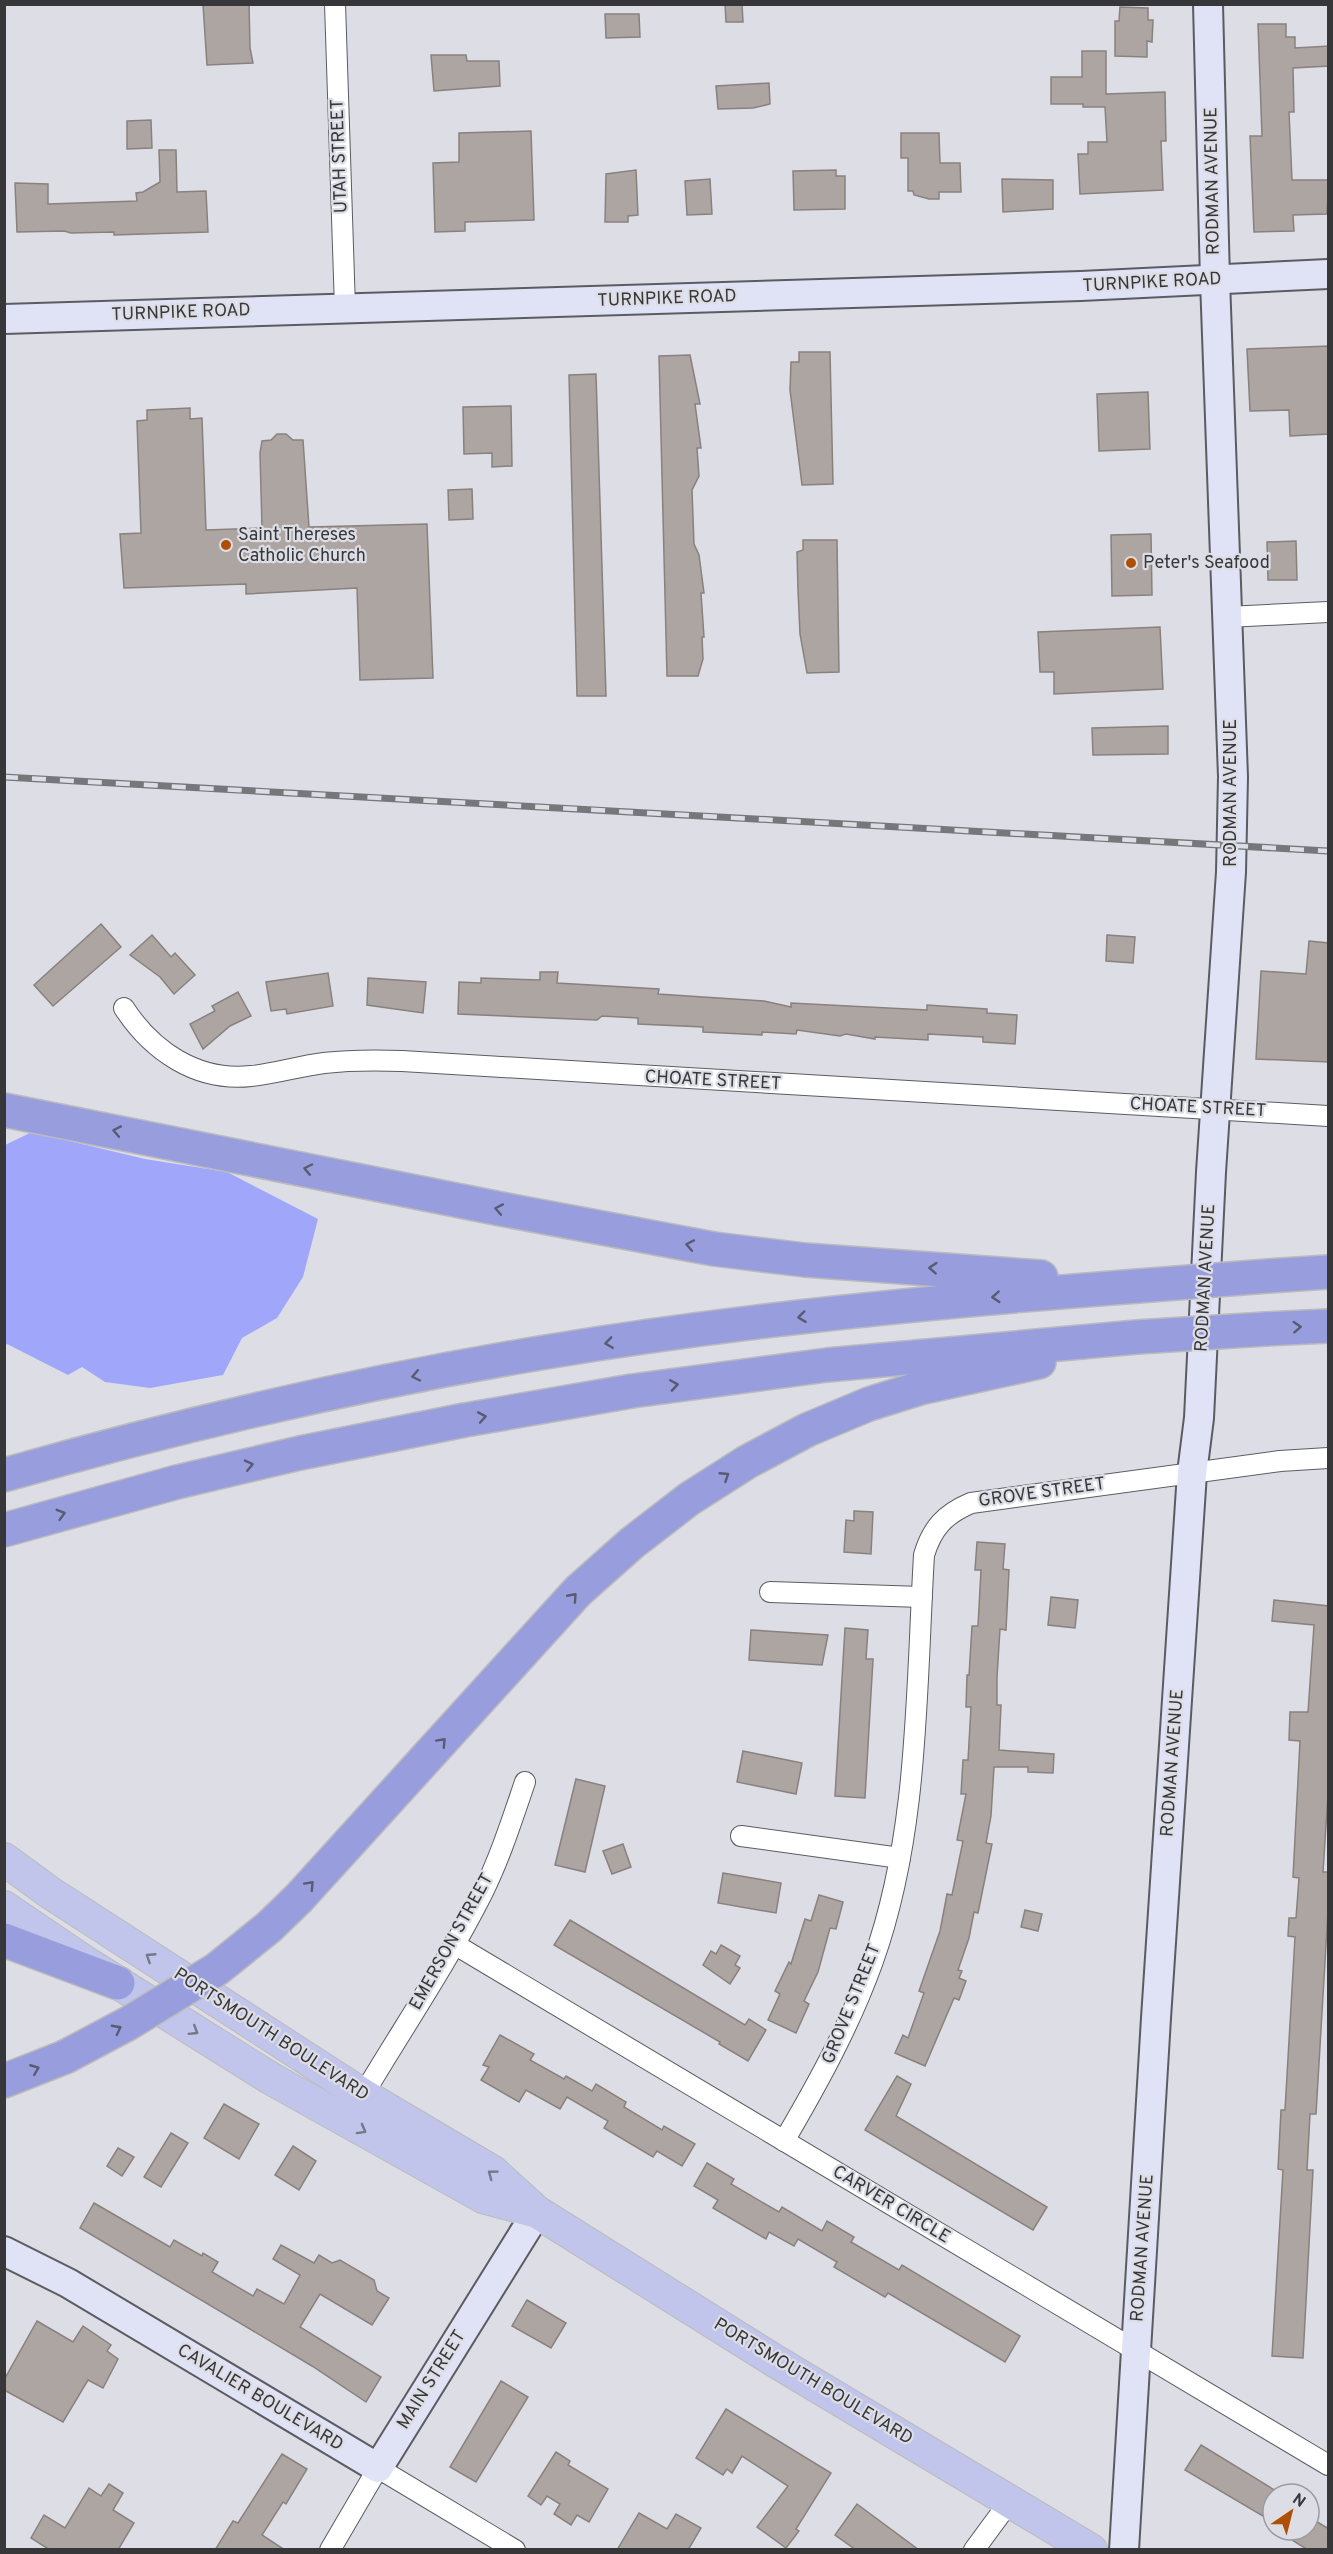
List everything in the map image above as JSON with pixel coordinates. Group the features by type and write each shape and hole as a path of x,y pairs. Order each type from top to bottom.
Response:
{"highway":[{"path":"4,1110 714,1249 805,1260 951,1269 1138,1286"},
{"path":"4,1474 208,1422 428,1373 541,1353 718,1327 958,1299 1329,1272"},
{"path":"4,1530 177,1482 300,1453 465,1420 610,1395 827,1365 1137,1337 1329,1326"},
{"path":"4,2081 65,2057 129,2023 216,1969 269,1927 332,1863 578,1591 632,1543 689,1498 747,1462 787,1441 869,1404 920,1388 986,1375 1137,1337"},
{"path":"4,1940 118,1983"}],"main road":[{"name":"PORTSMOUTH BOULEVARD","path":"4,1859 59,1898 363,2095 493,2172 537,2212 775,2361 1091,2550"},
{"name":"PORTSMOUTH BOULEVARD","path":"4,1907 118,1983 270,2078 483,2197 537,2212"}],"street":[{"name":"UTAH STREET","path":"335,4 345,308"},
{"name":"RODMAN AVENUE","path":"1124,2550 1192,1473 1199,1418 1215,1109 1232,854 1233,777 1215,280 1208,4"},
{"name":"TURNPIKE ROAD","path":"4,319 1081,286 1329,274"},
{"path":"1227,617 1329,612"},
{"name":"CHOATE STREET","path":"124,1008 135,1026 153,1045 175,1060 198,1070 224,1076 250,1077 323,1064 402,1061 1329,1116"},
{"name":"GROVE STREET","path":"784,2141 830,2062 851,2017 873,1959 900,1858 913,1746 924,1555 929,1538 939,1522 954,1510 970,1503 1280,1461 1329,1458"},
{"path":"770,1592 922,1597"},
{"name":"EMERSON STREET","path":"363,2095 483,1892 506,1838 525,1782"},
{"path":"741,1836 900,1858"},
{"name":"CARVER CIRCLE","path":"454,1944 1329,2465"},
{"name":"MAIN STREET","path":"330,2550 378,2468 537,2212"},
{"name":"CAVALIER BOULEVARD","path":"4,2250 68,2283 515,2550"},
{"path":"974,2550 1010,2501"}],"shaded area":[{"path":"32,1132 145,1159 227,1172 318,1219 303,1277 277,1318 242,1338 223,1375 150,1388 105,1382 82,1367 68,1375 7,1344 5,1346 5,1145"}],"building":[{"path":"203,4 249,4 250,48 253,63 207,65"},
{"path":"725,4 742,4 743,22 726,22"},
{"path":"1120,7 1148,8 1148,20 1153,20 1152,42 1147,41 1147,57 1115,56 1115,21 1119,21"},
{"path":"605,14 639,14 640,37 606,38"},
{"path":"1258,24 1286,24 1286,37 1295,37 1295,48 1329,46 1329,66 1293,68 1294,112 1289,112 1292,180 1329,180 1327,214 1293,215 1294,231 1254,232 1250,136 1262,136"},
{"path":"1082,51 1106,51 1106,94 1165,92 1166,141 1161,141 1163,190 1080,194 1078,154 1088,154 1088,142 1107,142 1105,107 1051,104 1051,77 1082,77"},
{"path":"431,55 466,55 467,61 499,61 500,86 434,91"},
{"path":"769,83 770,104 753,108 718,109 716,86"},
{"path":"151,120 152,148 127,149 127,121"},
{"path":"531,131 534,220 465,222 465,231 435,232 433,163 459,162 459,133"},
{"path":"901,133 939,133 940,163 960,163 961,192 939,192 939,199 929,199 908,191 908,158 901,158"},
{"path":"159,150 176,150 177,192 206,191 208,232 114,235 114,232 17,232 15,183 48,184 48,204 137,201 136,193 143,192 160,182"},
{"path":"636,170 638,215 628,216 628,222 605,222 606,174"},
{"path":"836,170 836,176 845,176 845,209 794,210 793,171"},
{"path":"710,179 712,214 687,215 685,181"},
{"path":"1002,179 1053,180 1053,209 1003,212"},
{"path":"1329,346 1329,434 1290,436 1289,410 1250,411 1247,349"},
{"path":"799,352 830,352 833,484 802,485 790,390 791,362 799,362"},
{"path":"690,355 700,404 695,404 701,448 697,448 699,476 692,490 694,544 699,555 704,593 701,593 703,659 698,676 667,676 659,356"},
{"path":"596,374 606,696 577,696 569,375"},
{"path":"1148,392 1150,449 1099,451 1097,394"},
{"path":"511,406 512,466 492,467 492,453 464,454 463,407"},
{"name":"Saint Thereses Catholic Church","path":"190,408 190,419 202,418 206,530 262,528 260,453 262,441 271,440 277,434 286,434 293,440 303,440 309,527 427,524 433,678 360,680 357,588 246,594 246,584 124,588 120,534 141,533 137,421 147,420 147,410"},
{"path":"472,489 473,519 449,520 448,490"},
{"path":"1151,534 1152,595 1112,596 1111,535"},
{"path":"803,540 837,540 839,672 807,673 800,634 798,590 797,552 803,550"},
{"path":"1296,541 1297,580 1268,580 1267,542"},
{"path":"1160,627 1163,689 1054,694 1054,672 1040,672 1038,632"},
{"path":"1168,726 1168,754 1093,755 1092,728"},
{"path":"101,924 121,947 53,1006 34,985"},
{"path":"152,935 171,957 175,953 195,975 174,994 160,977 130,955"},
{"path":"1107,935 1135,937 1133,963 1106,961"},
{"path":"1309,941 1329,943 1329,1062 1256,1059 1261,971 1306,974"},
{"path":"540,972 558,972 557,983 659,989 658,994 764,1001 791,1007 791,1003 927,1010 927,1005 987,1009 987,1013 1017,1015 1015,1044 983,1042 983,1037 928,1034 928,1040 875,1037 875,1039 797,1030 796,1034 762,1032 762,1035 703,1032 703,1027 638,1024 638,1018 602,1016 597,1020 458,1014 459,982 481,983 481,978 540,980"},
{"path":"328,973 333,1006 287,1014 286,1009 271,1011 266,982"},
{"path":"368,978 426,982 423,1013 367,1005"},
{"path":"238,992 251,1016 230,1026 203,1049 190,1024 215,1011 212,1006"},
{"path":"854,1511 873,1512 871,1554 844,1552 846,1520 854,1521"},
{"path":"977,1542 1005,1544 1003,1569 1009,1570 1006,1630 1000,1629 997,1677 997,1705 1001,1705 999,1750 1054,1754 1053,1773 1028,1772 1028,1767 994,1767 991,1816 986,1843 992,1844 978,1913 974,1912 969,1938 958,1970 962,1971 959,1978 966,1981 959,2000 954,1998 925,2066 895,2053 903,2035 908,2038 924,1993 919,1991 940,1931 947,1894 952,1895 963,1841 957,1840 966,1794 961,1794 963,1760 968,1760 971,1707 966,1707 967,1675 969,1675 972,1626 978,1626 981,1570 975,1570"},
{"path":"1051,1597 1078,1600 1075,1628 1048,1625"},
{"path":"1274,1600 1329,1606 1329,1779 1323,1872 1329,1872 1329,1894 1316,2114 1310,2114 1307,2170 1313,2170 1303,2358 1272,2356 1283,2170 1278,2169 1281,2110 1285,2110 1295,1937 1288,1936 1289,1918 1296,1918 1299,1878 1293,1877 1300,1741 1289,1740 1290,1712 1308,1712 1314,1625 1272,1621"},
{"path":"845,1628 868,1630 866,1659 873,1659 865,1798 835,1796"},
{"path":"751,1630 828,1635 822,1665 749,1660"},
{"path":"743,1751 802,1763 796,1794 737,1782"},
{"path":"576,1779 605,1786 585,1872 555,1865"},
{"path":"623,1844 631,1867 612,1874 603,1851"},
{"path":"723,1873 781,1883 776,1913 718,1903"},
{"path":"819,1895 843,1902 836,1929 830,1928 818,1972 804,2001 809,2004 796,2033 768,2020 780,1994 775,1991 789,1962 791,1964 805,1919 811,1921"},
{"path":"1025,1910 1042,1914 1038,1931 1021,1927"},
{"path":"570,1920 745,2025 749,2019 766,2030 748,2061 719,2044 720,2042 554,1945"},
{"path":"721,1945 740,1956 735,1965 740,1968 730,1984 703,1965 711,1951 716,1954"},
{"path":"500,2035 534,2054 530,2060 592,2091 596,2084 626,2102 624,2107 662,2130 664,2126 695,2144 682,2166 657,2151 653,2157 604,2128 608,2121 567,2097 560,2109 526,2090 519,2102 481,2080 489,2067 483,2065"},
{"path":"897,2076 911,2084 896,2116 1047,2207 1033,2230 865,2130"},
{"path":"224,2104 259,2124 239,2159 204,2138"},
{"path":"171,2133 188,2143 161,2187 144,2177"},
{"path":"293,2146 316,2161 299,2190 275,2175"},
{"path":"118,2148 134,2157 122,2176 107,2166"},
{"path":"707,2163 734,2179 731,2184 779,2212 782,2207 822,2231 827,2221 854,2237 851,2242 899,2270 902,2265 1020,2336 1005,2362 888,2293 885,2297 834,2267 837,2262 798,2239 794,2246 769,2232 766,2239 713,2208 718,2200 694,2186"},
{"path":"94,2203 170,2247 174,2240 202,2256 203,2253 218,2262 212,2272 253,2296 257,2289 284,2304 300,2275 273,2259 281,2245 314,2263 319,2255 332,2263 340,2260 374,2280 377,2291 389,2298 372,2325 320,2294 300,2327 381,2377 366,2402 312,2366 80,2228"},
{"path":"527,2300 566,2323 551,2348 512,2326"},
{"path":"37,2321 73,2342 83,2326 111,2345 107,2351 118,2359 103,2388 88,2380 63,2422 4,2390 4,2380"},
{"path":"501,2381 528,2397 476,2482 450,2467"},
{"path":"726,2409 831,2473 796,2529 799,2531 786,2548 757,2527 788,2486 742,2456 732,2473 727,2469 723,2475 696,2458"},
{"path":"1201,2445 1261,2482 1261,2515 1185,2470"},
{"path":"556,2452 570,2461 568,2465 608,2489 589,2522 577,2515 571,2525 554,2514 560,2504 547,2496 541,2505 528,2496"},
{"path":"282,2454 307,2469 286,2504 283,2502 262,2535 285,2550 215,2550 233,2521 238,2523"},
{"path":"109,2484 123,2493 113,2510 134,2523 118,2550 50,2550 31,2538 44,2515 65,2528 89,2488 101,2496"},
{"path":"857,2504 919,2550 856,2550 835,2535"},
{"path":"639,2513 667,2529 676,2514 701,2528 688,2550 617,2550"},
{"path":"1321,2524 1329,2529 1329,2550 1308,2550 1295,2542 1321,2542"}],"railway":[{"path":"4,777 1328,851"}],"place":[{"name":"Saint Thereses Catholic Church","path":"226,545"},
{"name":"Peter's Seafood","path":"1131,563"}]}
